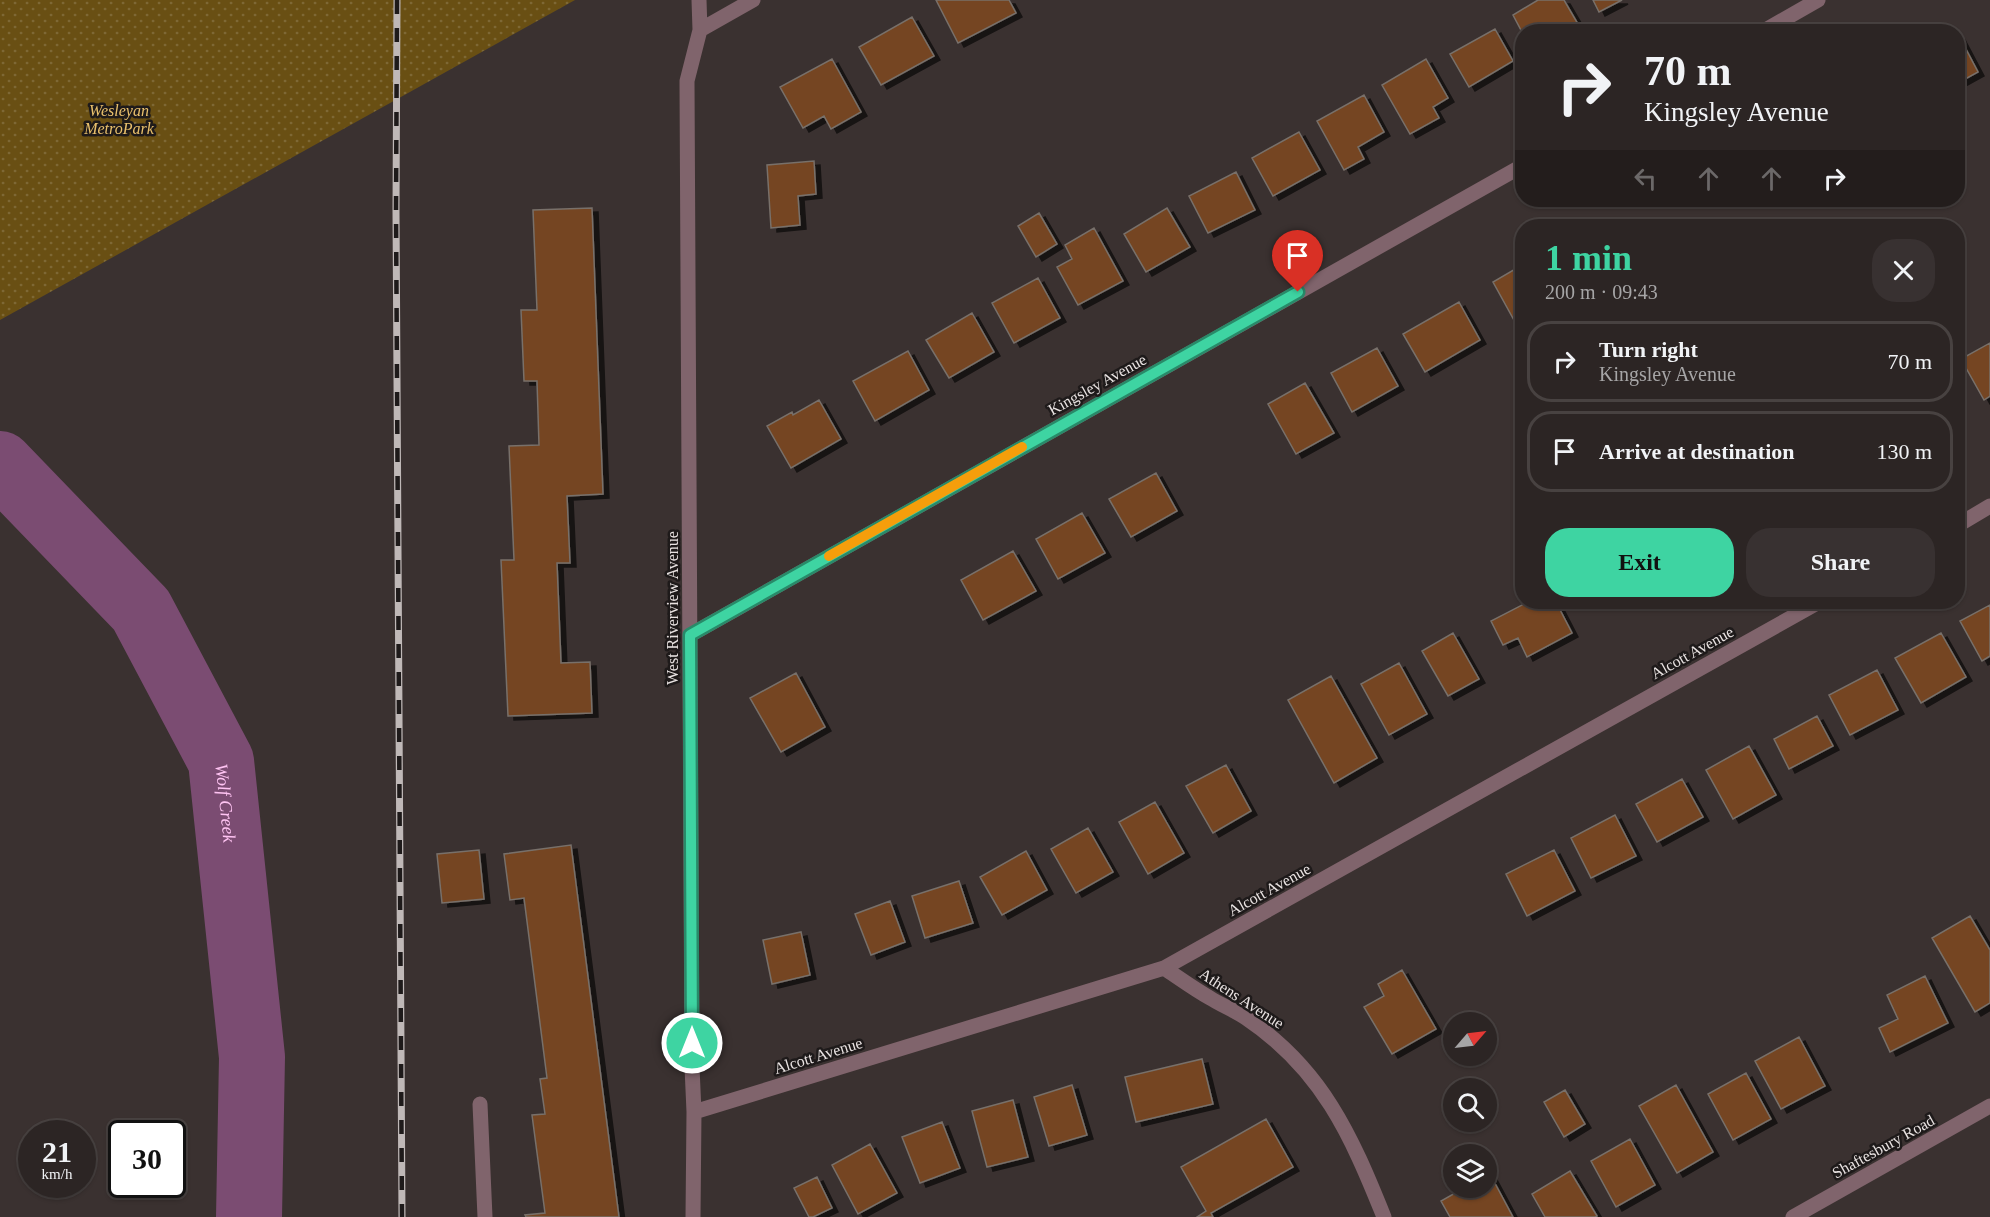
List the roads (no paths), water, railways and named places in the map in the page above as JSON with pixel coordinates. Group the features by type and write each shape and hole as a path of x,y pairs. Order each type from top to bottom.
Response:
{"street":[{"name":"West Riverview Avenue","path":"693,1217 687,81 700,30 699,0"},
{"path":"700,30 753,0"},
{"path":"1776,24 1818,0"},
{"name":"Kingsley Avenue","path":"690,635 1515,170"},
{"path":"1965,521 1990,506"},
{"name":"Alcott Avenue","path":"694,1112 1164,968 1807,609"},
{"name":"Athens Avenue","path":"1164,968 1210,998 1245,1017 1282,1046 1308,1074 1332,1104 1359,1155 1384,1217"},
{"path":"480,1104 485,1217"},
{"name":"Shaftesbury Road","path":"1793,1217 1990,1106"}],"waterway":[{"name":"Wolf Creek","path":"0,464 141,610 221,761 252,1057 249,1217"}],"railway":[{"path":"397,0 396,211 402,1217"}],"park label":[{"name":"Wesleyan MetroPark","path":"119,119"}]}
